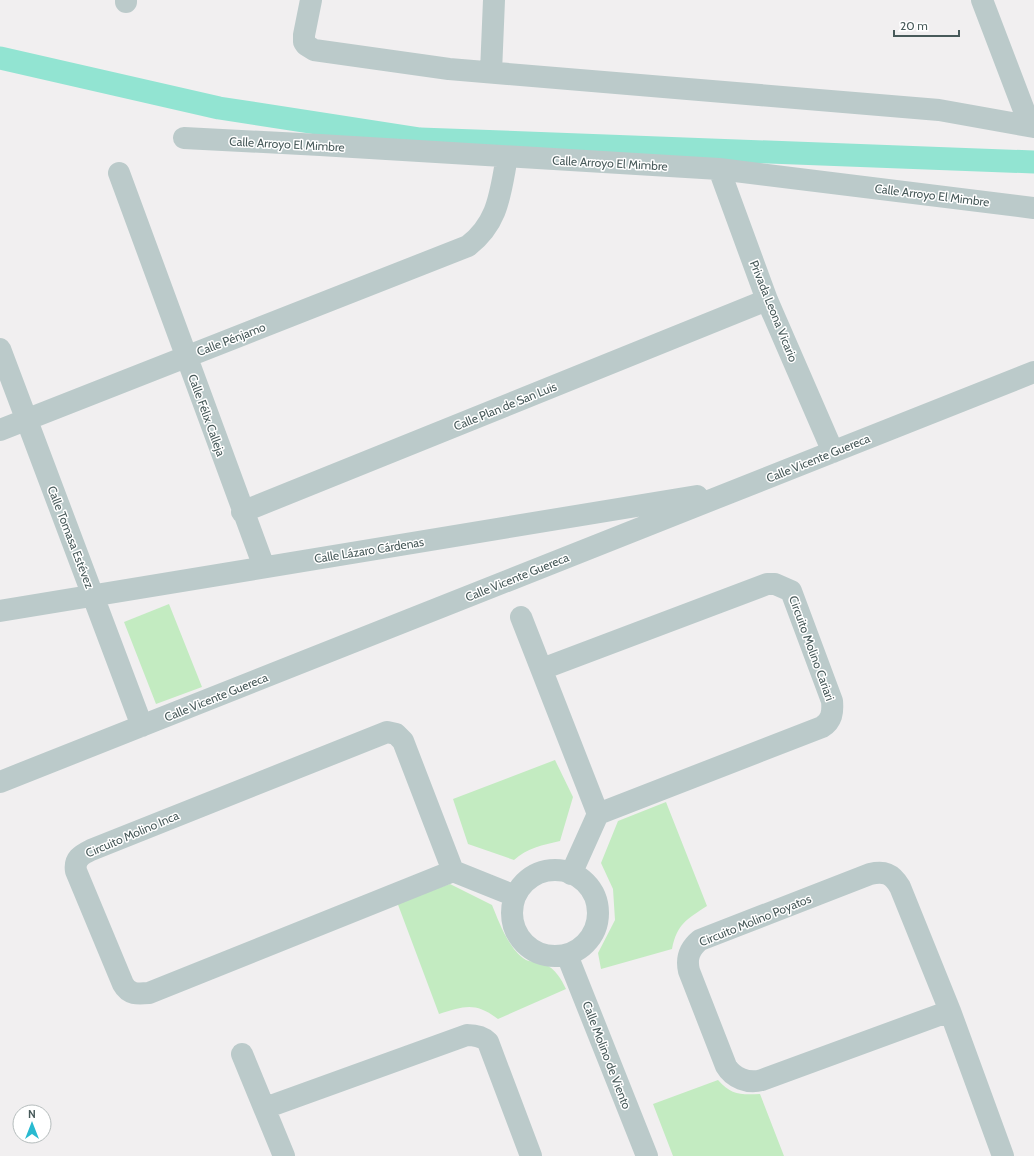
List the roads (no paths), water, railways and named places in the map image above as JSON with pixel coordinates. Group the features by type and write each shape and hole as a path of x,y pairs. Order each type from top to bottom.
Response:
{"street":[{"path":"311,0 304,42 306,46 314,50 442,68 939,110 1032,126"},
{"path":"491,72 494,0"},
{"path":"982,0 1032,126"},
{"name":"Calle Arroyo El Mimbre","path":"184,138 719,169 1034,208"},
{"name":"Calle Pénjamo","path":"0,430 468,246 479,236 496,211 506,157"},
{"name":"Privada Leona Vicario","path":"719,169 768,300 833,452"},
{"name":"Calle Félix Calleja","path":"119,173 242,512 264,567"},
{"name":"Calle Plan de San Luis","path":"242,512 768,300"},
{"name":"Calle Tomasa Estévez","path":"0,349 142,726"},
{"name":"Calle Vicente Guereca","path":"0,782 1034,372"},
{"name":"Calle Lázaro Cárdenas","path":"0,611 739,489"},
{"name":"Circuito Molino Cariari","path":"542,669 766,584 775,584 791,591 832,701 832,715 826,725 598,814"},
{"path":"521,617 598,814 571,874"},
{"name":"Circuito Molino Inca","path":"387,732 396,734 402,741 453,872 149,993 140,994 127,991 123,984 76,872 75,866 77,860 82,855 91,850 387,732"},
{"path":"558,870 571,874 584,882 593,893 598,908 597,923 592,936 581,948 567,954 554,956 540,954 528,947 519,936 513,924 512,910 515,896 523,885 533,876 558,870"},
{"path":"453,872 515,896"},
{"name":"Circuito Molino Poyatos","path":"950,1011 754,1082 740,1079 726,1066 688,971 687,958 694,945 700,940 870,874 880,872 896,879 950,1011 1003,1156"},
{"name":"Calle Molino de Viento","path":"567,954 647,1156"},
{"path":"265,1108 467,1035 474,1035 484,1038 488,1042 531,1156"},
{"path":"242,1054 284,1156"}],"waterway":[{"path":"0,58 219,108 420,139 1034,162"}]}
